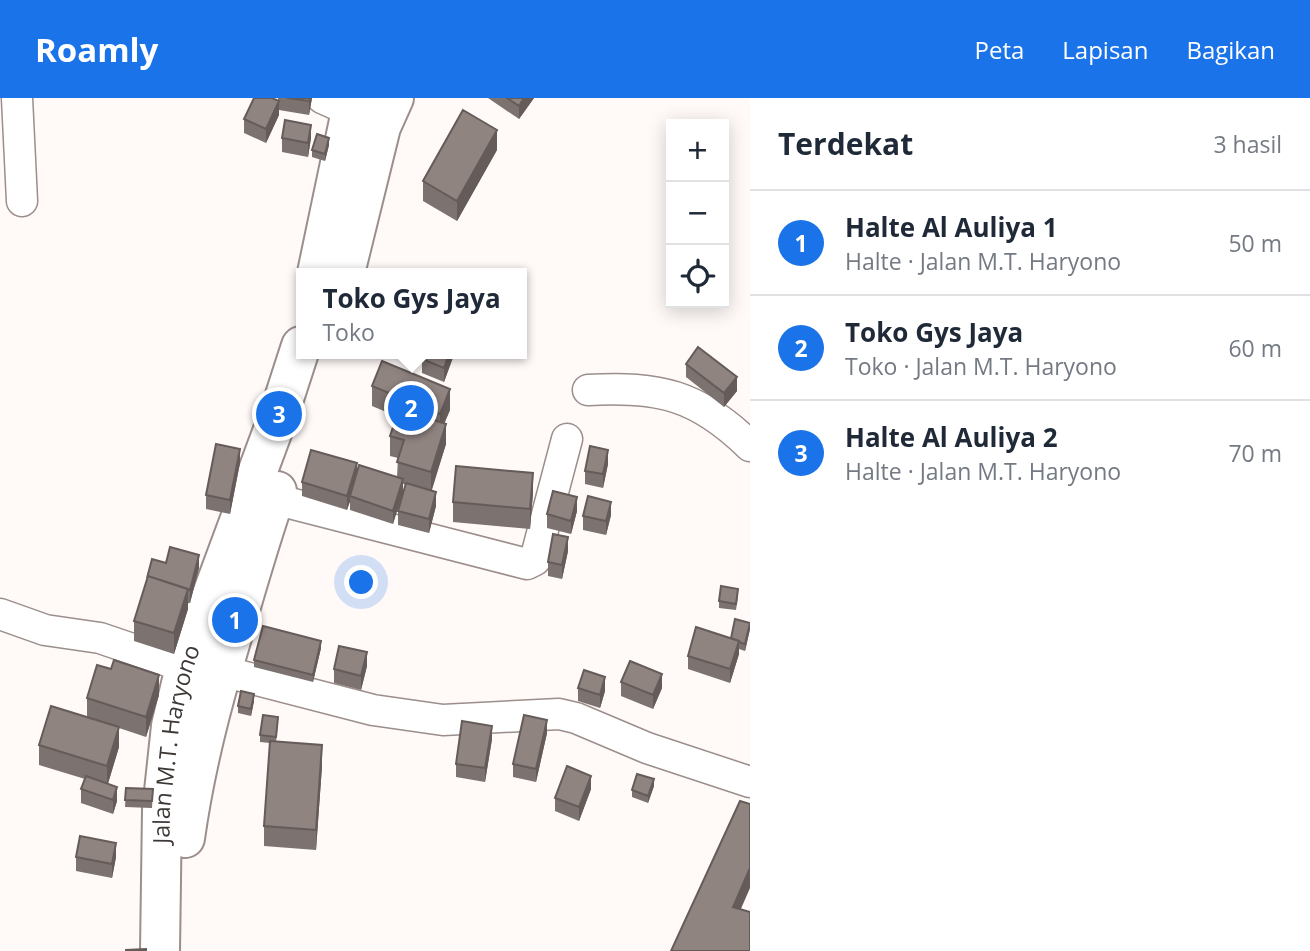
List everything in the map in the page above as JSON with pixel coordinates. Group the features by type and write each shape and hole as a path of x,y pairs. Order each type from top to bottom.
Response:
{"highway":[{"path":"346,268 381,127 394,98"},
{"path":"318,268 343,102"},
{"name":"Jalan M.T. Haryono","path":"160,951 162,810 172,726 185,667 297,359"},
{"name":"Jalan M.T. Haryono","path":"186,951 185,840 191,789 235,620 323,359"}],"street":[{"path":"16,98 22,201"},
{"path":"588,390 648,390 695,403 750,446"},
{"path":"274,499 527,564 535,560 567,439"},
{"path":"0,614 44,630 100,638 185,667"},
{"path":"222,671 373,710 443,720 559,714 576,718 647,748 750,782"}],"building":[{"path":"254,98 272,98 279,101 266,129 244,119"},
{"path":"287,98 310,98 309,101"},
{"path":"507,98 524,98 519,106"},
{"path":"463,110 497,130 457,201 423,181"},
{"path":"285,120 311,125 308,143 282,138"},
{"path":"317,134 329,138 325,154 312,150"},
{"path":"698,347 737,377 724,393 686,364"},
{"path":"422,359 447,359 444,368"},
{"path":"382,361 450,389 440,414 372,386"},
{"path":"412,413 446,424 431,472 397,462 404,440 390,436 396,418 410,422"},
{"path":"216,444 240,449 230,500 206,495"},
{"path":"590,446 608,450 603,474 585,471"},
{"path":"311,450 357,463 347,496 302,482"},
{"path":"359,465 403,479 393,511 350,496"},
{"path":"456,466 533,473 530,509 453,502"},
{"path":"406,483 436,492 429,519 398,511"},
{"path":"553,491 577,497 571,521 547,514"},
{"path":"588,496 611,502 606,521 583,516"},
{"path":"553,534 568,537 562,565 548,562"},
{"path":"170,547 199,555 190,590 148,576 147,578 152,559 166,563"},
{"path":"148,576 188,589 174,633 134,621"},
{"path":"721,586 738,589 736,604 719,601"},
{"path":"735,619 750,623 745,644 731,638"},
{"path":"263,626 321,641 313,675 254,660"},
{"path":"696,627 739,641 730,669 688,656"},
{"path":"339,646 367,652 361,676 334,669"},
{"path":"114,660 159,675 146,717 87,698 97,665 111,669"},
{"path":"630,661 662,674 653,695 621,682"},
{"path":"584,670 605,677 600,695 578,688"},
{"path":"241,691 254,694 251,709 238,706"},
{"path":"51,706 119,727 107,766 39,745"},
{"path":"263,715 278,717 276,737 260,735"},
{"path":"524,715 547,720 536,769 513,764"},
{"path":"462,721 492,726 485,768 456,764"},
{"path":"270,741 322,745 316,830 264,826"},
{"path":"567,766 591,776 579,807 555,798"},
{"path":"637,774 654,779 648,796 632,790"},
{"path":"86,776 117,787 113,800 81,789"},
{"path":"126,788 153,789 152,801 125,800"},
{"path":"740,801 750,804 750,868 733,907 750,912 750,951 671,951"},
{"path":"80,836 116,843 112,864 76,857"}],"place":[{"name":"Toko Gys Jaya","path":"411,408"},
{"name":"Halte Al Auliya 2","path":"279,414"},
{"name":"Halte Al Auliya 1","path":"235,620"}]}
